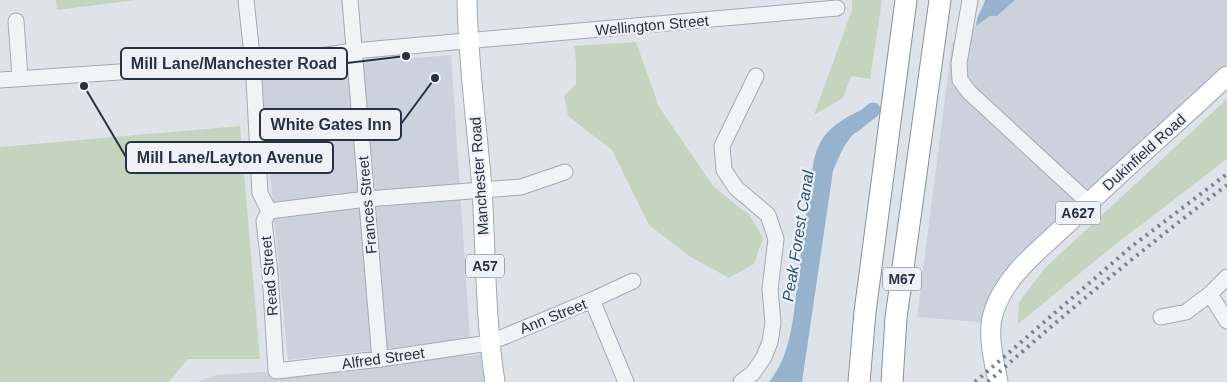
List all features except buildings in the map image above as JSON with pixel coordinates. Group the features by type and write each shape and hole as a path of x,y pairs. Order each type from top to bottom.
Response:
{"highway":[{"name":"M67","path":"858,382 865,312 906,0"},
{"name":"M67","path":"892,382 896,318 940,0"}],"main road":[{"name":"Manchester Road","path":"467,0 468,42 482,189 489,343 494,382"},
{"name":"Dukinfield Road","path":"998,382 991,341 991,323 997,303 1013,276 1088,202 1227,76"}],"street":[{"path":"246,0 252,55 248,67"},
{"name":"Frances Street","path":"350,0 380,359"},
{"path":"970,1 959,63 960,80 969,92 1088,202"},
{"name":"Wellington Street","path":"0,80 238,64 248,67 353,51 837,8"},
{"path":"16,21 20,78"},
{"name":"Read Street","path":"248,67 254,79 260,193 268,211 264,221 270,273 276,371"},
{"path":"741,382 753,373 764,357 770,342 773,323 770,289 776,239 768,215 736,188 724,170 722,146 756,76"},
{"path":"268,211 367,199 521,187 565,172"},
{"path":"1161,317 1186,312 1210,294 1227,277"},
{"path":"592,300 633,281"},
{"path":"1210,294 1227,321"},
{"name":"Ann Street","path":"489,343 592,300 626,382"},
{"name":"Alfred Street","path":"276,371 380,359 489,343"}],"shaded area":[{"path":"1015,0 1227,0 1227,69 1042,247 991,323 917,317 952,43 990,16 997,16"},
{"path":"451,55 470,339 288,360 260,71"},
{"path":"482,355 490,382 197,382 217,375 276,371 380,359"}],"green space":[{"path":"56,0 136,0 57,10"},
{"path":"852,0 882,0 870,79 851,76 843,98 814,115 852,10"},
{"path":"636,42 659,107 713,186 749,214 763,238 754,264 729,278 689,256 649,225 612,150 568,116 564,96 576,84 574,46"},
{"path":"1227,99 1227,159 1112,247 1018,324 1019,302 1045,268"},
{"path":"240,126 260,359 188,359 169,382 0,382 0,147"}],"water":[{"path":"985,0 1015,0 997,16 990,16 976,26 977,18"},
{"path":"870,106 864,122 847,142 833,171 802,382 769,382 784,357 792,328 812,173 818,147 830,129 849,116"}],"waterway":[{"name":"Peak Forest Canal","path":"853,126 873,110"}],"railway":[{"path":"975,382 1131,247 1227,174"},
{"path":"988,382 1106,281 1227,185"}],"place":[{"name":"Mill Lane/Manchester Road","path":"406,56"},
{"name":"White Gates Inn","path":"435,78"},
{"name":"Mill Lane/Layton Avenue","path":"84,86"}]}
